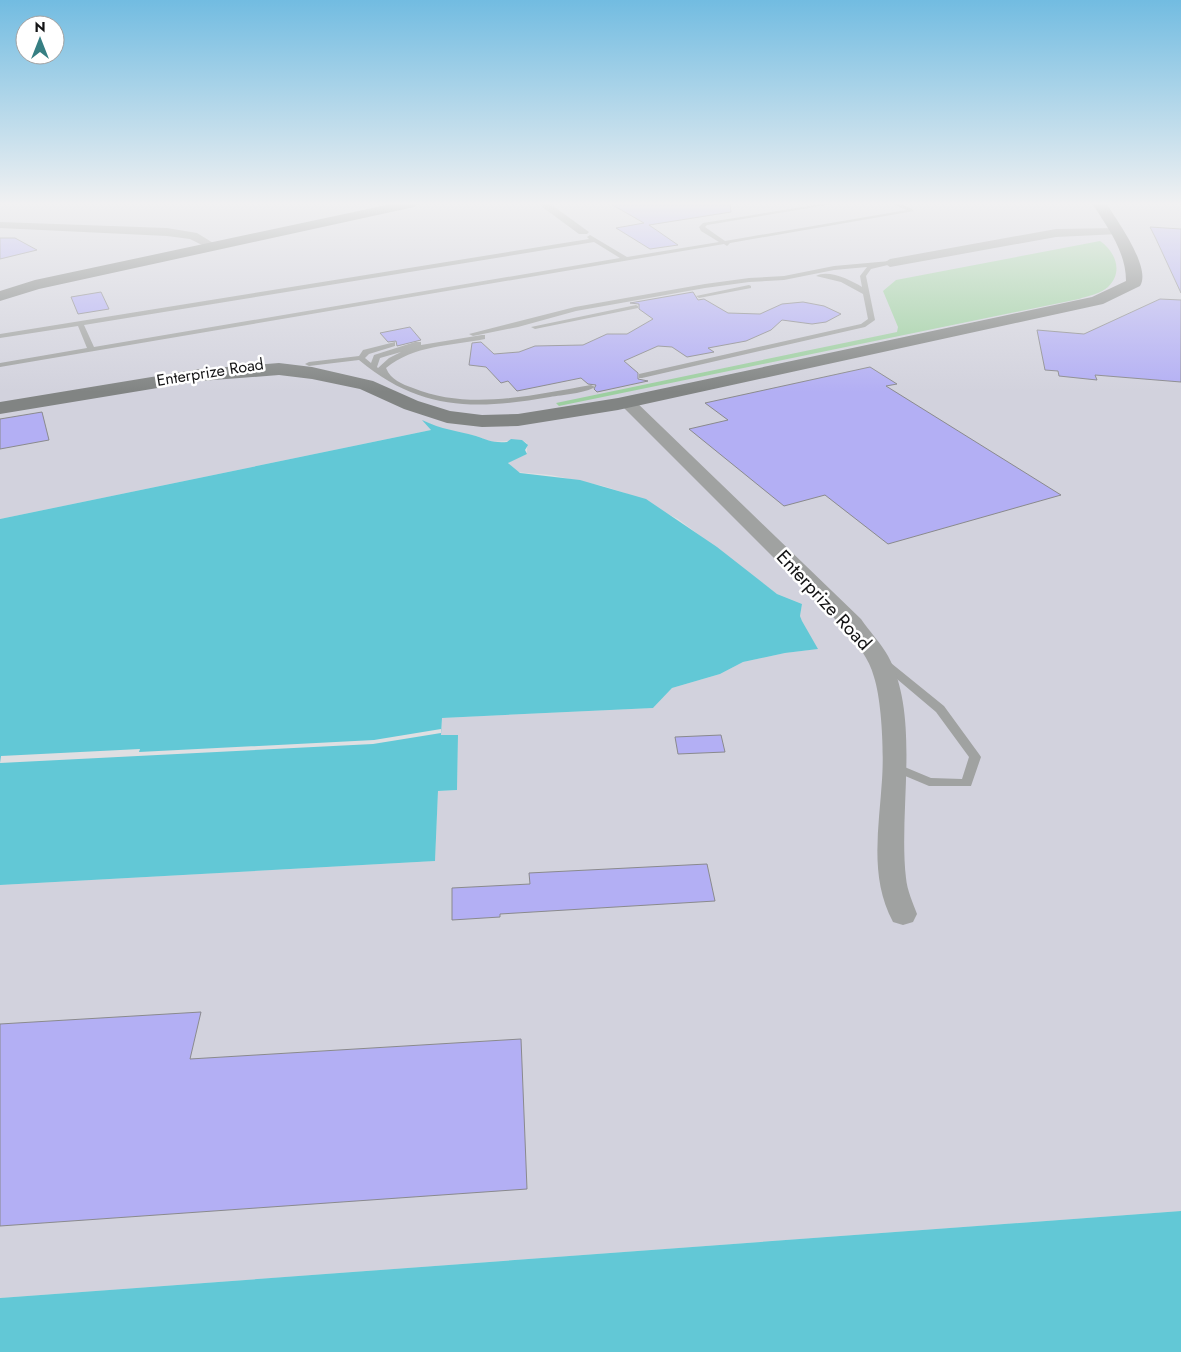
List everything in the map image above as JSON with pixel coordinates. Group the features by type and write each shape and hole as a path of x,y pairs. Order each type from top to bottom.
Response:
{"street":[{"path":"0,289 106,266"},
{"path":"0,296 36,285 114,266"},
{"name":"Enterprize Road","path":"140,384 247,370 279,369 370,377 411,405 447,417 482,421 554,416 1097,302 1134,283 1135,273 1132,266"},
{"name":"Enterprize Road","path":"0,408 140,384 240,364 279,362 309,364 355,376 370,377"},
{"name":"Enterprize Road","path":"627,402 852,624 877,656 886,678 891,702 894,767 890,835 892,880 903,914"}],"lane":[{"path":"0,336 434,266"},
{"path":"0,365 591,266"},
{"path":"697,294 834,268 855,266"},
{"path":"642,376 863,326 872,320 863,276 869,268 877,266"},
{"path":"471,332 575,309 749,280 815,275 834,277 852,282 865,292"},
{"path":"386,378 382,368 391,358 411,351 634,305"},
{"path":"80,323 92,350"},
{"path":"309,364 361,358 366,352 384,346 416,342 377,356 370,377"},
{"path":"361,358 370,377"},
{"path":"370,377 386,378 417,393 466,404 509,402 591,387"},
{"path":"877,656 940,709 975,757 967,784 929,782 894,767"}],"shaded area":[{"path":"0,266 1181,266 1181,1211 0,1298 0,885 435,861 438,791 457,790 458,735 441,735 442,718 653,708 672,688 720,674 743,662 785,653 817,649 800,616 802,604 777,594 678,519 625,493 603,486 551,475 516,472 508,462 527,454 527,443 522,440 490,442 477,436 440,429 424,421 431,430 0,519"}],"green space":[{"path":"969,266 1116,266 1116,275 1108,287 1079,299 559,406 556,403 897,332 898,327 883,291 896,280"}],"water":[{"path":"422,420 443,428 494,442 507,442 511,439 522,440 528,445 525,450 527,454 508,463 520,473 580,480 646,499 717,547 777,594 802,604 800,616 818,649 785,653 743,662 720,674 672,688 653,708 442,718 441,735 458,735 457,790 438,791 435,861 0,885 0,519 431,430"},
{"path":"1181,1211 1181,1352 0,1352 0,1298"}],"pier":[{"path":"441,729 441,733 373,744 0,763 1,756 140,749 139,752 374,740"}],"building":[{"path":"1169,266 1181,266 1181,293"},
{"path":"101,292 109,309 78,314 71,297"},
{"path":"693,292 698,300 704,299 728,313 760,314 782,304 803,302 824,306 841,314 826,322 812,324 782,320 771,330 746,341 708,348 714,352 687,357 672,347 658,346 624,361 638,373 638,379 648,381 597,392 594,389 596,385 588,384 581,378 517,391 508,381 501,383 486,367 469,365 472,343 481,342 494,354 519,352 535,346 583,345 607,334 627,334 653,319 639,309 639,304 630,303"},
{"path":"1160,299 1181,300 1181,382 1095,375 1097,380 1059,376 1058,371 1045,370 1037,330 1084,334"},
{"path":"410,327 421,340 397,346 396,341 388,342 380,333"},
{"path":"870,367 897,384 886,386 1061,495 888,544 825,495 784,506 689,429 728,420 705,403"},
{"path":"42,412 49,440 0,449 0,419"},
{"path":"721,735 725,752 678,754 675,737"},
{"path":"707,864 715,901 500,914 500,917 452,920 452,888 530,884 529,873"},
{"path":"201,1012 190,1059 521,1039 527,1189 0,1226 0,1024"}]}
